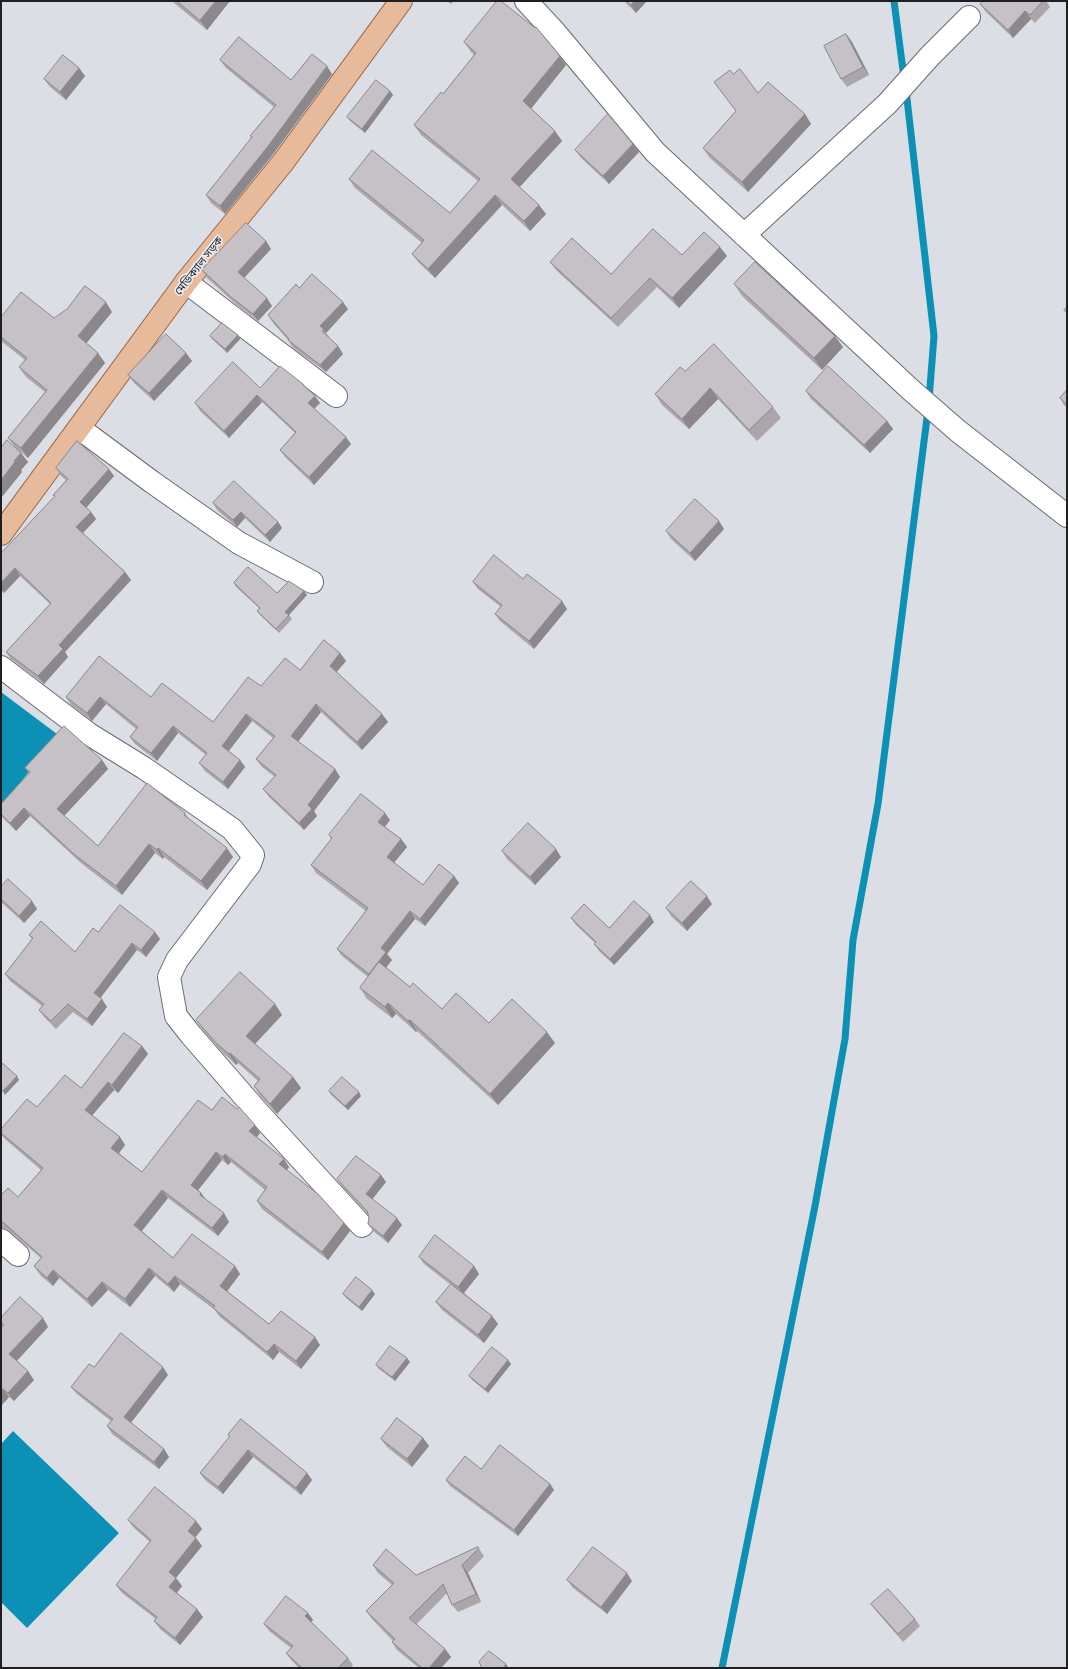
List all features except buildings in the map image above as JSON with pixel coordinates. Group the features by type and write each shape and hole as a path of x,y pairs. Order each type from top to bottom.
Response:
{"main road":[{"name":"মেডিক্যাল সড়ক","path":"1,534 186,282 284,161 402,1"}],"street":[{"path":"526,1 554,30 655,152 910,390 958,431 1067,516"},
{"path":"744,235 887,104 930,56 969,17"},
{"path":"186,282 336,396"},
{"path":"79,428 152,482 239,543 312,582"},
{"path":"1,667 89,734 144,768 232,829 253,855 250,864 177,960 169,977 176,1016 256,1110 362,1226"},
{"path":"1,1240 18,1255"}],"water":[{"path":"1,692 57,734 1,809"},
{"path":"13,1431 119,1533 27,1628 1,1602 1,1444"}],"waterway":[{"path":"894,1 904,78"},
{"path":"906,90 934,336 929,400"},
{"path":"722,1668 815,1206 845,1039 853,940 878,804 928,410"}]}
